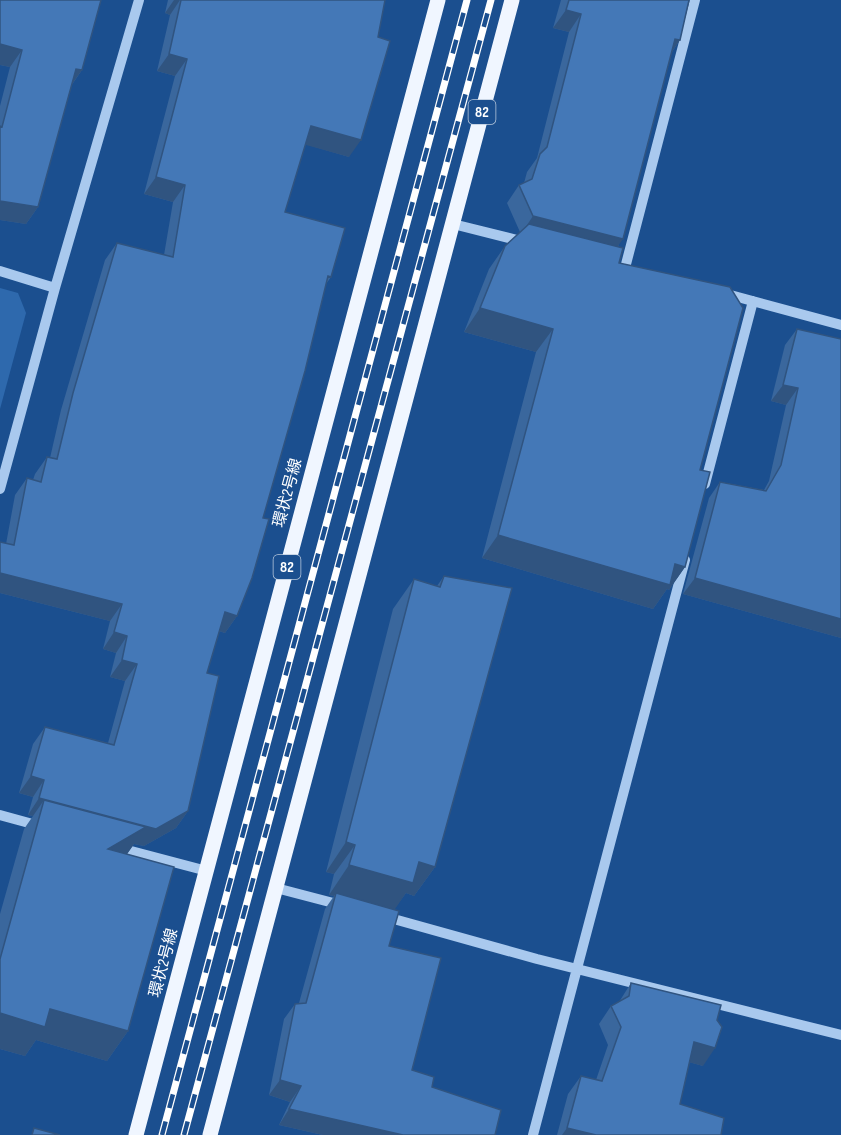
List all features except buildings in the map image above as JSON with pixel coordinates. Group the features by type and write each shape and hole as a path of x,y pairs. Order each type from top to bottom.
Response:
{"main road":[{"name":"環状2号線","path":"136,1135 438,0"},
{"name":"82","path":"210,1135 512,0"}],"street":[{"path":"0,489 55,288 139,0"},
{"path":"625,268 695,0"},
{"path":"453,224 537,244"},
{"path":"0,271 55,288"},
{"path":"711,290 841,325"},
{"path":"702,496 753,301"},
{"path":"533,1135 687,554"},
{"path":"0,815 55,830"},
{"path":"99,842 207,871"},
{"path":"276,888 355,909"},
{"path":"367,912 577,969 841,1035"}],"shaded area":[{"path":"0,288 18,293 26,313 0,409"}],"railway":[{"path":"162,1135 467,0"},
{"path":"184,1135 491,0"}]}
